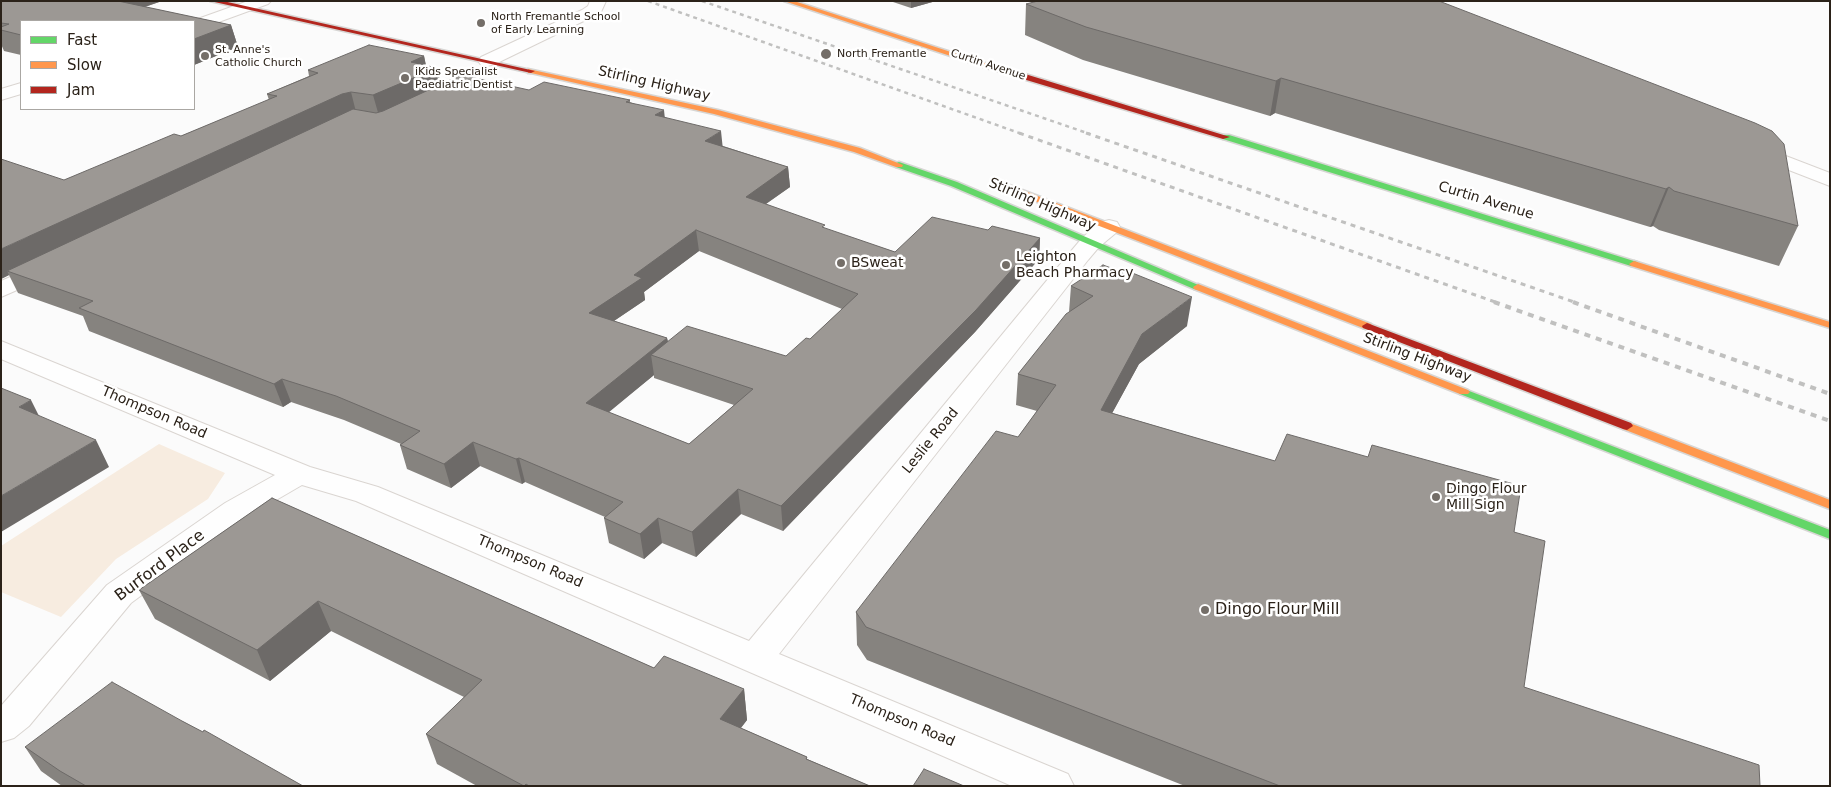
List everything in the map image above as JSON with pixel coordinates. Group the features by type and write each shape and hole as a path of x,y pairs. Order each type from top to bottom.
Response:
{"main road":[{"name":"Stirling Highway","path":"213,1 485,55 826,141 1100,235 1830,505"},
{"name":"Curtin Avenue","path":"788,1 1027,78 1132,107 1830,325"},
{"path":"504,53 520,56"},
{"name":"Curtin Avenue","path":"1052,72 1132,107"},
{"name":"Stirling Highway","path":"994,182 1268,316 1830,535"}],"street":[{"path":"195,26 263,1"},
{"path":"485,55 504,53 588,13 595,9 598,1"},
{"path":"1,96 20,88"},
{"path":"1830,163 1745,138 1830,180"},
{"name":"Leslie Road","path":"756,658 1100,235"},
{"path":"1,290 63,261"},
{"name":"Thompson Road","path":"1,349 299,474 367,494 1054,786"},
{"name":"Burford Place","path":"1,727 16,715 119,594 236,510 299,474"}],"shaded area":[{"path":"159,444 225,473 208,499 116,559 61,617 1,592 1,546"}],"building":[{"path":"1,1 118,1 231,25 195,39 195,20 20,20 20,35 1,30 1,27 9,24 1,23"},
{"path":"1038,1 1439,1 1772,131 1784,144 1798,226 1674,191 1669,187 1666,189 1281,78 1276,81 1086,27 1026,4"},
{"path":"369,45 424,56 411,62 437,68 373,95 351,92 342,94 1,249 1,159 64,180 174,134 181,136 277,96 267,94 318,73 308,70"},
{"path":"461,75 529,90 544,82 630,100 626,102 664,110 655,115 721,131 705,141 788,167 746,197 825,225 822,227 895,252 932,217 988,230 992,226 1040,238 976,310 781,506 738,489 692,532 658,518 640,534 604,518 623,502 519,458 516,459 473,442 444,464 400,445 420,431 336,396 282,379 274,384 79,308 93,301 7,271 353,109 376,113","holes":["696,230 858,294 810,339 806,338 786,356 687,326 651,355 753,389 689,444 586,403 667,338 589,313 642,278 634,275"]},
{"name":"Dingo Flour Mill","path":"1103,265 1122,272 1125,270 1192,297 1142,334 1101,410 1275,461 1287,434 1368,457 1372,445 1521,486 1514,532 1545,541 1524,687 1759,765 1760,786 1280,786 866,627 856,612 996,431 1018,437 1056,385 1018,374 1066,314 1093,296 1071,286"},
{"path":"1,388 31,400 19,407 96,440 1,496"},
{"path":"272,498 654,668 664,656 744,689 720,719 870,786 529,786 526,784 524,786 426,734 482,680 318,601 257,650 139,590"},
{"path":"112,682 203,732 204,730 303,786 86,786 25,747"},
{"path":"924,769 964,786 913,786"}],"railway":[{"path":"648,1 1022,134"},
{"path":"702,1 1090,134"},
{"path":"1019,133 1498,303"},
{"path":"1086,133 1577,303"},
{"path":"1494,302 1830,421"},
{"path":"1573,302 1830,394"}],"traffic: fast":[{"path":"1226,137 1634,264"},
{"path":"899,165 954,184 1198,287"},
{"path":"1464,392 1830,535"}],"traffic: slow":[{"path":"787,1 996,68"},
{"path":"531,71 715,112 857,150 899,165"},
{"path":"1004,186 1367,326"},
{"path":"1634,264 1830,325"},
{"path":"1198,287 1464,392"},
{"path":"1627,426 1830,505"}],"traffic: jam":[{"path":"213,1 531,71"},
{"path":"996,68 1226,137"},
{"path":"1367,326 1627,426"}],"place":[{"name":"North Fremantle School of Early Learning","path":"481,23"},
{"name":"North Fremantle","path":"826,54"},
{"name":"St. Anne's Catholic Church","path":"205,56"},
{"name":"iKids Specialist Paediatric Dentist","path":"405,78"},
{"name":"BSweat","path":"841,263"},
{"name":"Leighton Beach Pharmacy","path":"1006,265"},
{"name":"Dingo Flour Mill Sign","path":"1436,497"},
{"name":"Dingo Flour Mill","path":"1205,610"}]}
